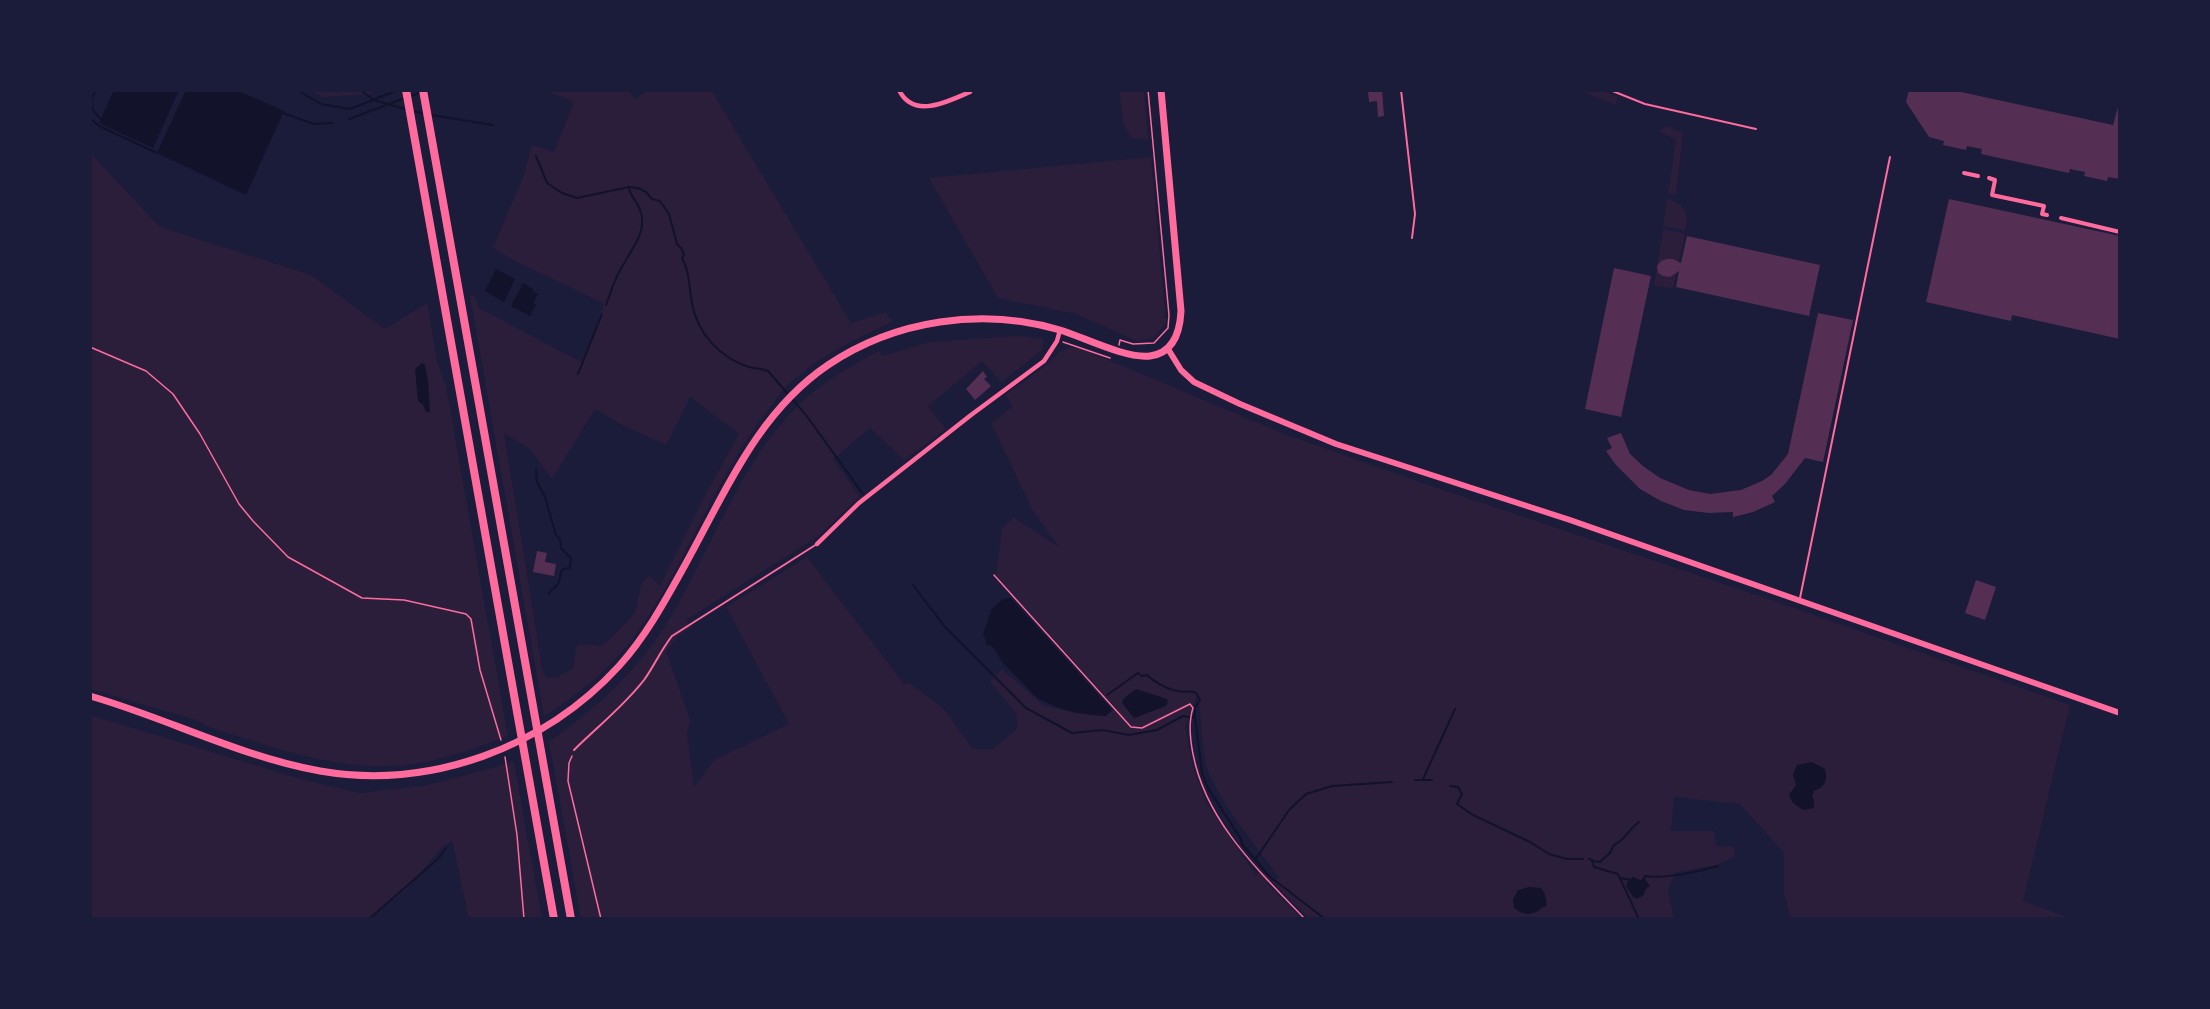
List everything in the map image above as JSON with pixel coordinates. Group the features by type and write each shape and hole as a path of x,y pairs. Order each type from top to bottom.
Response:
{"highway":[{"path":"406,90 554,919"},
{"path":"423,90 571,919"}],"main road":[{"path":"90,696 266,758 320,771 394,775 437,769 480,758 526,739 564,716 618,667 648,629 742,460 782,404 827,365 885,335 923,324 980,319 1018,321 1060,330 1135,356 1155,355 1168,349 1179,329 1181,311 1161,90"}],"street":[{"path":"899,90 908,102 932,107 970,92"},
{"path":"1964,173 1978,176"},
{"path":"1989,178 1995,180 1992,195 2044,206 2042,214 2047,215"},
{"path":"2061,218 2120,232"},
{"path":"817,544 859,503 1044,361 1057,341 1060,330"},
{"path":"1168,349 1181,370 1194,382 1309,434 1390,464 1499,496 2120,712"}],"lane":[{"path":"1401,90 1415,214 1412,238"},
{"path":"1610,90 1645,104 1756,129"},
{"path":"1800,600 1890,157"},
{"path":"574,750 626,702 645,678 672,636 817,544"}],"path":[{"path":"1144,345 1154,343 1162,337 1168,328 1169,315 1148,90"},
{"path":"1057,341 1114,359"},
{"path":"90,347 146,371 173,394 200,434 239,504 288,557 362,598 418,602 466,614 471,619 480,670 502,744"},
{"path":"994,575 1131,727 1142,728 1190,704 1193,708 1190,735 1197,774 1208,801 1258,872 1305,919"},
{"path":"574,750 569,763 568,781 601,919"},
{"path":"504,755 517,835 524,919"}],"shaded area":[{"path":"114,90 179,90 153,148 99,123"},
{"path":"186,90 236,90 284,111 246,195 157,153"},
{"path":"311,90 378,90 370,94 323,97"},
{"path":"551,90 628,90 635,99 649,90 711,90 851,323 886,312 892,322 821,359 784,389 744,445 666,588 630,642 590,683 544,716 470,296 474,295 479,308 583,363 603,303 493,248 523,177 532,145 554,152 574,102 550,92","holes":["690,397 739,434 660,586 649,575 641,585 635,613 608,641 599,646 579,644 576,647 573,669 557,677 546,678 542,668 504,433 530,449 552,479 595,409 622,425 666,445"]},
{"path":"1119,90 1144,90 1148,140 1131,138 1123,123"},
{"path":"1578,90 1601,90 1617,97 1616,105"},
{"path":"1667,126 1683,133 1676,194 1668,193 1676,140 1659,131"},
{"path":"90,153 160,227 311,275 385,329 427,303 438,365 446,386 508,736 458,754 419,763 356,765 281,750 209,727 196,720 90,689"},
{"path":"1151,157 1166,323 1154,338 1137,341 1076,314 998,298 929,178"},
{"path":"1667,199 1678,203 1685,210 1687,219 1685,231 1663,226"},
{"path":"1663,229 1685,234 1673,289 1654,285"},
{"path":"496,269 515,279 504,302 485,291"},
{"path":"523,283 538,294 530,316 511,306"},
{"path":"1019,336 1044,339 1042,350 1002,382 982,361 928,406 946,429 904,460 870,428 833,459 860,497 817,537 686,620 693,627 678,636 666,651 690,720 687,734 694,787 714,760 789,724 726,607 807,557 904,684 909,683 943,708 973,749 992,749 1018,728 1016,713 990,682 1002,669 1043,705 1075,713 1106,716 1116,708 996,576 1002,529 1013,517 1059,547 1033,511 991,423 1013,406 1005,395 1040,370 1060,352 1069,348 1080,348 1287,435 1777,602 2070,705 2023,901 2072,919 1791,919 1784,893 1784,853 1740,804 1674,797 1671,831 1714,831 1716,846 1734,847 1735,857 1717,865 1676,872 1668,889 1674,919 1309,919 1272,881 1266,883 1302,919 581,919 549,742 604,698 652,645 677,607 747,473 777,429 794,410 813,392 853,365 879,351 883,356 929,342","holes":["1197,695 1204,754 1209,773 1224,802 1279,878 1272,881 1262,871 1256,875 1207,804 1194,771 1185,727"]},
{"path":"422,363 425,365 428,381 430,412 426,412 418,401 415,369"},
{"path":"1011,598 1112,710 1106,716 1059,708 1038,699 1003,663 992,646 986,645 983,635 991,610 1003,599"},
{"path":"1136,689 1167,699 1168,702 1166,706 1134,718 1122,703 1123,699"},
{"path":"90,715 301,779 360,793 428,785 514,762 542,919 469,919 452,841 443,846 407,889 370,919 90,919"},
{"path":"1812,762 1825,769 1826,780 1814,791 1812,797 1814,808 1803,810 1793,803 1789,795 1796,785 1793,775 1797,765"},
{"path":"1633,877 1640,880 1645,879 1650,886 1645,890 1644,895 1637,899 1626,886"},
{"path":"1529,887 1541,888 1546,897 1546,907 1525,914 1514,908 1513,899 1518,890"}],"building":[{"path":"1382,90 1384,116 1378,117 1377,101 1369,102 1368,91"},
{"path":"1909,90 1961,90 1961,92 2113,125 2120,100 2120,179 2108,177 2107,181 2084,176 2085,172 2070,169 2069,173 1981,154 1982,149 1967,146 1966,150 1943,145 1944,141 1929,137 1906,102"},
{"path":"1949,199 2120,236 2120,339 2012,315 2011,321 1926,302"},
{"path":"1687,236 1820,265 1809,316 1676,287 1679,271 1670,277 1663,276 1658,273 1657,266 1661,261 1667,259 1681,263"},
{"path":"1614,268 1651,276 1621,417 1585,409"},
{"path":"1818,313 1853,320 1823,462 1805,458 1785,484 1772,496 1775,502 1753,512 1733,517 1733,512 1709,513 1684,510 1640,489 1616,465 1606,451 1612,448 1607,438 1621,433 1630,454 1643,466 1660,478 1689,490 1710,494 1741,490 1762,481 1771,475 1788,454"},
{"path":"983,371 987,377 984,379 991,386 975,400 966,389"},
{"path":"537,551 547,553 545,562 556,564 554,576 533,572"},
{"path":"1976,580 1996,587 1985,620 1965,613"}],"waterway":[{"path":"96,90 91,106 101,119"},
{"path":"297,90 321,104 350,109 398,90"},
{"path":"360,90 374,100 408,110"},
{"path":"411,96 428,90"},
{"path":"349,119 405,98"},
{"path":"413,111 426,114"},
{"path":"283,113 314,124 333,123"},
{"path":"431,115 493,125"},
{"path":"90,118 99,126 157,153"},
{"path":"536,156 547,183 562,193 577,198 629,187 638,188 652,199 660,201 669,214 677,244 684,255 682,258 688,275 692,303 705,334 720,351 738,363 768,371 806,415 863,494"},
{"path":"606,305 618,274 641,231 641,212 629,188"},
{"path":"578,374 602,314"},
{"path":"536,469 537,482 545,497 561,548 571,558 570,568 563,569 558,584 549,594"},
{"path":"913,585 945,627 1026,708 1072,733 1103,730 1129,735 1157,730 1183,716 1195,718 1202,773 1208,788 1242,844 1269,876 1325,919"},
{"path":"1107,695 1138,673 1142,676 1147,675 1169,689 1196,693 1200,700 1195,708 1195,718"},
{"path":"1423,779 1455,709"},
{"path":"1415,780 1432,780"},
{"path":"1255,860 1289,810 1306,794 1332,786 1392,782"},
{"path":"1450,786 1458,787 1462,794 1457,804 1473,815 1530,842 1549,854 1567,859 1583,859"},
{"path":"1593,861 1600,862 1610,853 1614,845 1639,822"},
{"path":"369,919 439,858 446,848"},
{"path":"1589,859 1592,860 1594,867 1618,874 1639,919"},
{"path":"1643,880 1645,876 1662,877 1718,866"},
{"path":"1620,878 1631,880"}]}
